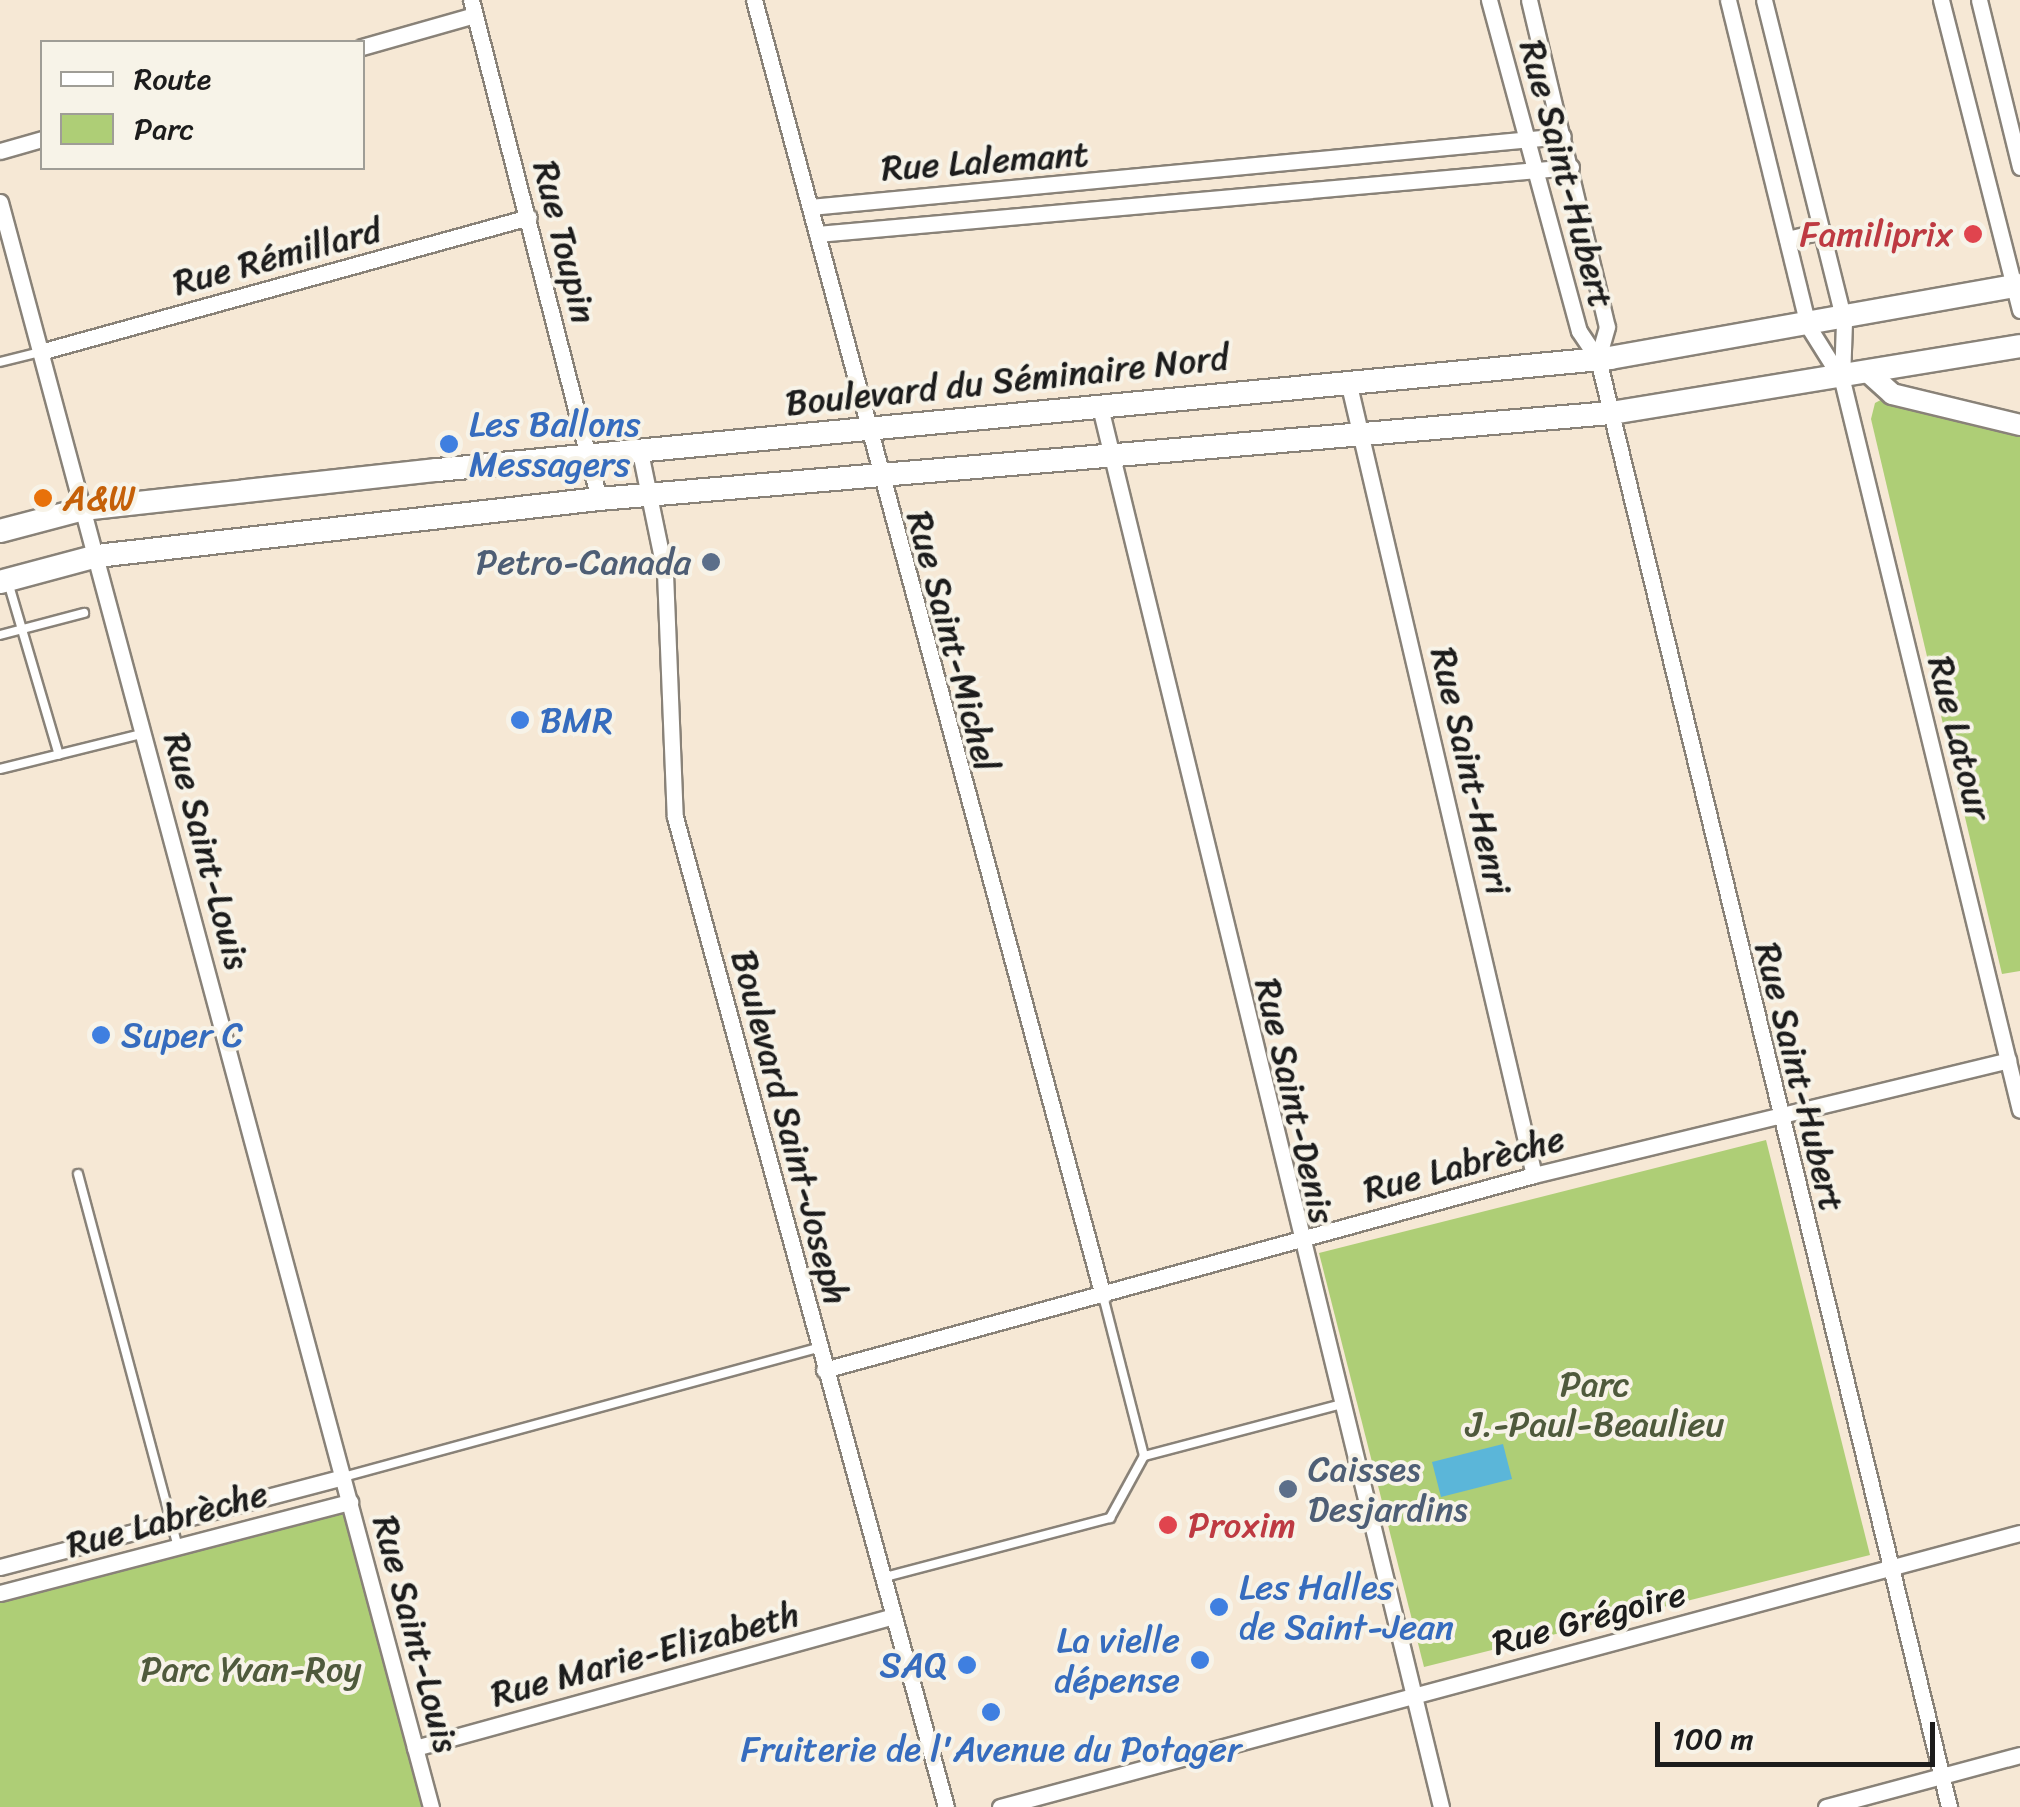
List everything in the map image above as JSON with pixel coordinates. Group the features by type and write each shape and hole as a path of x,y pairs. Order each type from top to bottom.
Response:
{"main road":[{"name":"Boulevard du Séminaire Nord","path":"0,531 83,509 588,455 1598,359 1844,322 2015,286"},
{"path":"4,581 98,556 875,470 1362,438 1611,413 1842,380 2020,346"}],"street":[{"name":"Rue Saint-Michel","path":"754,0 875,470 1103,1296"},
{"name":"Rue Saint-Hubert","path":"1489,0 1524,142 1580,331 1598,359 1777,1114 1949,1807"},
{"name":"Rue Saint-Hubert","path":"1529,0 1607,327 1598,359"},
{"name":"Rue Latour","path":"1728,0 1808,326 1842,380"},
{"name":"Rue Latour","path":"1764,0 1844,322 1842,380 2020,1110"},
{"path":"1941,0 2020,310"},
{"path":"1979,0 2020,167"},
{"path":"365,46 472,8"},
{"name":"Rue Toupin","path":"472,8 599,499"},
{"path":"1764,143 1797,132"},
{"name":"Rue Lalemant","path":"810,208 1349,162 1563,136"},
{"path":"0,151 40,139"},
{"path":"1349,162 1350,192"},
{"name":"Rue Lalemant","path":"817,234 1350,192 1570,167"},
{"path":"1166,177 1167,207"},
{"name":"Rue Saint-Louis","path":"1,208 98,556 431,1807"},
{"name":"Rue Rémillard","path":"40,352 529,217"},
{"path":"1787,239 1822,231"},
{"path":"1870,373 1892,394 2020,424"},
{"name":"Rue Saint-Henri","path":"1348,381 1534,1176"},
{"name":"Rue Saint-Denis","path":"1100,407 1298,1241 1441,1807"},
{"name":"Boulevard Saint-Joseph","path":"640,452 665,572 675,817 946,1807"},
{"name":"Rue Labrèche","path":"824,1370 1534,1176 2008,1060"},
{"name":"Rue Labrèche","path":"0,1567 343,1477"},
{"name":"Rue Labrèche","path":"0,1593 350,1502"},
{"name":"Rue Grégoire","path":"1000,1807 2020,1534"},
{"name":"Rue Marie-Elizabeth","path":"415,1748 892,1617"},
{"path":"1826,1807 2020,1756"}],"lane":[{"path":"0,362 40,352"},
{"path":"4,581 27,628 58,755"},
{"path":"0,635 84,613"},
{"path":"0,770 144,734"},
{"path":"78,1174 178,1547"},
{"path":"881,1578 1110,1518 1144,1456 1103,1296"},
{"path":"343,1477 818,1348"},
{"path":"1144,1456 1342,1404"}],"green space":[{"path":"1892,394 2020,430 2020,971 2002,974 1871,419 1875,403"},
{"name":"Parc J.-Paul-Beaulieu","path":"1766,1140 1870,1555 1424,1667 1319,1253"},
{"name":"Parc Yvan-Roy","path":"352,1501 431,1807 0,1807 0,1593"}],"water":[{"path":"1503,1444 1512,1479 1441,1497 1432,1462"}],"place":[{"name":"Familiprix","path":"1973,234"},
{"name":"Les Ballons Messagers","path":"449,444"},
{"name":"A&W","path":"43,498"},
{"name":"Petro-Canada","path":"711,562"},
{"name":"BMR","path":"520,720"},
{"name":"Super C","path":"101,1035"},
{"name":"Caisses Desjardins","path":"1288,1489"},
{"name":"Proxim","path":"1168,1525"},
{"name":"Les Halles de Saint-Jean","path":"1219,1607"},
{"name":"La vielle dépense","path":"1200,1660"},
{"name":"SAQ","path":"967,1665"},
{"name":"Fruiterie de l'Avenue du Potager","path":"991,1712"}]}
